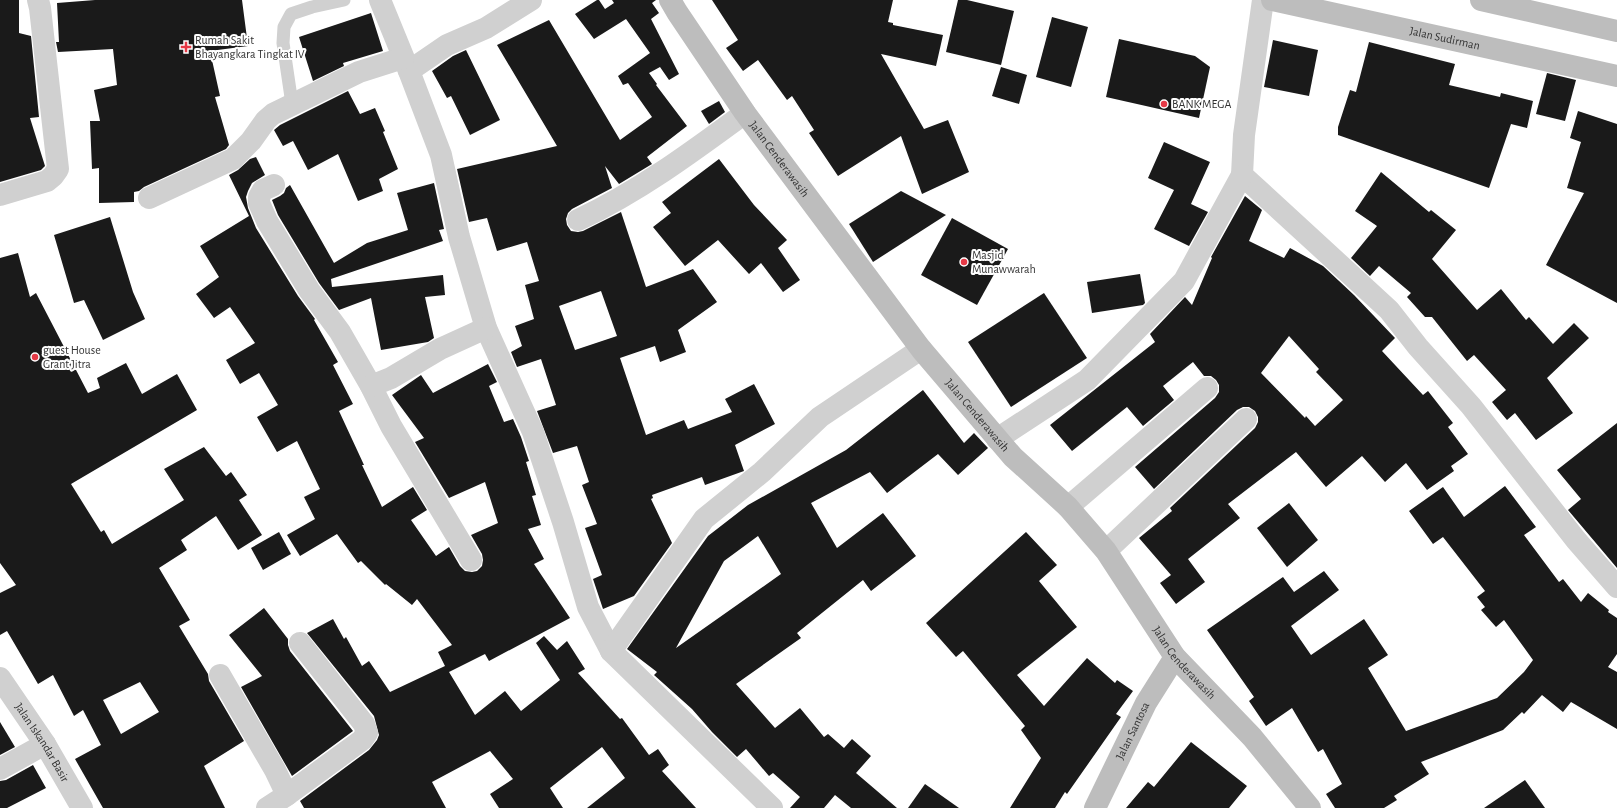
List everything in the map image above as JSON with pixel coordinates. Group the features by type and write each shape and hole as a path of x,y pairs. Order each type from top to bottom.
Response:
{"street":[{"path":"0,195 47,181 58,169 38,0"},
{"path":"380,0 442,155 459,237 486,328 533,432 563,522 588,607 611,651 772,808"},
{"path":"149,198 234,159 251,141 269,118 292,104 359,72 406,64 486,28 531,0"},
{"name":"Jalan Cenderawasih","path":"670,0 745,113 921,349 1013,457 1068,507 1106,551 1175,657 1252,737 1310,808"},
{"path":"997,439 1087,380 1184,280 1242,175 1244,135 1263,0"},
{"name":"Jalan Sudirman","path":"1272,0 1617,76"},
{"path":"1481,0 1617,31"},
{"path":"578,220 595,212 654,178 745,113"},
{"path":"1242,175 1390,310 1418,347 1471,406 1576,540 1617,587"},
{"path":"274,185 263,190 260,197 259,203 267,221 309,290 340,332 371,386 390,426 471,560"},
{"path":"371,386 391,378 440,349 486,328"},
{"path":"611,651 704,519 762,472 820,417 921,349"},
{"path":"1068,507 1207,388"},
{"path":"1106,551 1246,418"},
{"path":"267,808 362,740 367,733 364,724 300,644"},
{"name":"Jalan Santosa","path":"1095,808 1146,703 1175,657"},
{"path":"220,675 275,770 287,795"},
{"name":"Jalan Iskandar Basir","path":"0,678 45,744 82,808"},
{"path":"0,769 45,744"}],"lane":[{"path":"292,104 283,43 284,27 291,14 312,7 344,0"}],"building":[{"path":"0,0 19,0 19,33 31,36 39,117 30,118 45,166 41,170 0,182"},
{"path":"95,0 242,0 248,46 210,51 220,96 215,97 229,145 226,149 144,187 139,191 134,192 134,202 99,203 99,168 92,169 90,121 100,121 94,90 117,85 113,49 58,52 56,42 59,42 57,3"},
{"path":"597,0 599,0 605,9 614,3 612,0 656,0 652,3 659,13 651,19 679,74 669,80 660,67 649,73 657,84 656,85 687,126 647,157 652,164 619,184 605,166 612,188 572,209 568,213 566,219 567,225 571,231 578,232 583,231 621,212 646,287 693,269 717,302 678,330 686,352 660,362 655,346 620,358 646,435 684,420 688,429 732,412 725,399 754,384 775,424 735,445 744,471 705,485 702,477 652,495 653,498 651,499 672,543 634,596 603,609 593,579 602,575 585,528 597,524 582,485 589,482 577,446 553,453 537,411 556,405 541,359 517,367 511,352 522,346 515,326 534,319 525,285 539,281 527,242 497,251 487,218 469,222 457,169 557,146 497,45 549,20 620,140 652,117 628,83 623,85 618,76 650,53 626,19 594,39 575,14","holes":["601,291 617,336 575,350 559,306"]},
{"path":"712,0 893,0 888,22 893,23 893,25 943,35 936,66 881,54 924,129 948,120 969,172 922,194 901,136 838,176 809,133 814,130 792,96 787,100 758,60 743,71 726,48 738,40"},
{"path":"958,0 967,0 1014,11 1001,65 946,52"},
{"path":"371,13 383,51 343,63 344,66 313,81 299,37"},
{"path":"1052,17 1088,27 1071,87 1036,77"},
{"path":"1119,39 1195,56 1210,67 1199,118 1106,97"},
{"path":"1273,40 1318,50 1309,96 1264,87"},
{"path":"1369,42 1455,64 1449,85 1500,97 1501,93 1533,101 1527,128 1511,124 1489,188 1338,135 1338,127 1350,90 1356,92"},
{"path":"466,50 500,120 470,135 451,96 447,98 432,71 453,56"},
{"path":"1001,67 1027,75 1019,104 992,96"},
{"path":"1547,73 1576,80 1565,121 1536,114"},
{"path":"348,91 360,114 375,108 385,131 383,132 398,169 379,179 383,191 358,201 338,154 308,170 293,141 283,146 274,130 280,125"},
{"path":"719,101 725,112 709,124 701,111"},
{"path":"1578,111 1617,124 1617,303 1546,265 1584,193 1567,188 1581,142 1570,138"},
{"path":"1164,142 1210,162 1191,204 1208,212 1189,246 1154,229 1174,190 1148,178"},
{"path":"256,157 265,175 252,183 246,197 248,208 256,228 298,296 315,319 314,320 338,362 333,365 353,404 339,411 382,507 413,487 427,510 411,520 436,556 449,547 460,566 465,571 477,571 482,566 482,554 471,535 498,523 485,482 449,498 415,442 424,438 392,395 421,375 433,393 488,364 497,382 489,386 504,422 513,419 521,437 529,461 526,462 536,495 532,496 541,525 528,529 544,559 534,564 570,618 489,661 485,654 449,672 475,715 505,691 521,711 560,680 536,643 544,636 557,650 567,641 585,669 578,673 620,719 622,718 649,755 658,749 669,765 662,771 696,808 587,808 625,778 602,747 550,788 563,808 499,808 490,794 513,779 490,751 432,782 446,808 304,808 300,801 369,750 379,735 374,716 307,633 333,619 344,639 346,637 362,666 369,661 390,692 445,666 438,652 452,645 417,599 412,605 386,584 385,585 361,561 358,563 337,534 300,556 287,535 315,519 304,497 320,489 297,441 277,452 257,417 278,405 259,373 240,384 226,360 255,343 230,307 214,318 196,294 219,277 200,246 249,216 229,175 238,170 250,159"},
{"path":"719,159 754,205 787,240 778,248 800,280 783,292 761,263 749,274 718,240 685,266 653,227 671,213 662,202"},
{"path":"1381,172 1429,212 1431,210 1456,230 1432,259 1477,310 1501,289 1526,320 1529,317 1553,344 1574,323 1589,338 1547,378 1573,413 1536,440 1515,413 1507,420 1492,402 1506,390 1474,355 1467,361 1432,317 1425,317 1407,297 1411,293 1379,266 1370,276 1351,258 1377,226 1355,211"},
{"path":"434,183 444,229 439,230 443,241 331,279 332,287 443,275 445,295 425,297 434,338 428,342 381,350 371,298 339,310 319,283 278,215 272,200 284,193 286,188 290,185 334,263 367,243 408,230 397,193"},
{"path":"901,191 946,215 873,262 849,224"},
{"path":"1245,196 1262,210 1249,241 1284,258 1290,248 1323,266 1354,295 1395,338 1382,351 1423,395 1428,391 1453,423 1448,427 1468,454 1451,466 1454,471 1427,490 1406,463 1385,482 1362,456 1326,487 1296,452 1228,504 1240,518 1188,559 1205,582 1176,604 1160,583 1171,575 1139,538 1172,511 1170,508 1255,428 1258,422 1258,417 1255,411 1249,407 1243,407 1237,410 1154,489 1135,467 1215,398 1219,392 1219,385 1216,380 1211,376 1204,376 1193,362 1163,386 1174,400 1143,426 1127,407 1072,451 1050,425 1155,342 1150,334 1185,297 1192,305 1212,258 1211,257","holes":["1289,336 1319,369 1316,372 1343,400 1315,426 1306,416 1305,418 1261,373"]},
{"path":"110,217 133,292 145,319 103,340 84,300 74,303 54,235"},
{"name":"Masjid Munawwarah","path":"952,218 1008,249 977,305 921,275"},
{"path":"18,253 30,297 36,293 88,393 100,388 97,378 126,363 142,394 177,374 197,410 71,484 101,532 104,530 112,544 184,500 164,469 204,447 226,476 231,472 247,495 239,500 262,535 238,550 216,516 181,540 187,550 159,568 190,620 179,626 208,674 209,681 244,741 204,766 225,808 103,808 75,759 101,745 83,710 74,716 53,675 38,684 7,631 0,635 0,593 16,585 0,563 0,258","holes":["140,682 159,712 121,734 103,700"]},
{"path":"1140,274 1145,303 1143,305 1092,313 1087,282"},
{"path":"1044,293 1087,358 1011,407 968,342"},
{"path":"923,390 964,443 974,433 988,448 958,475 938,454 887,493 870,472 811,503 837,548 883,513 916,556 871,591 863,580 797,633 801,638 736,684 775,728 800,708 824,737 828,734 844,748 852,739 871,756 856,773 897,808 851,808 835,795 824,808 790,808 800,797 773,773 769,776 746,749 737,757 692,709 654,675 657,672 627,649 708,536 748,505 846,450","holes":["758,536 781,574 676,648 724,561"]},
{"path":"1617,423 1617,568 1568,510 1581,499 1557,470"},
{"path":"1505,486 1536,527 1524,535 1559,582 1563,579 1581,602 1588,593 1609,610 1608,612 1617,618 1617,654 1608,667 1617,672 1617,729 1571,702 1563,712 1542,695 1524,714 1522,712 1503,730 1421,762 1429,774 1394,796 1397,800 1384,808 1335,808 1326,794 1342,784 1323,749 1318,752 1292,708 1266,726 1249,701 1254,697 1207,630 1283,577 1294,592 1324,571 1339,590 1291,626 1311,655 1364,619 1388,655 1368,668 1406,731 1497,698 1524,672 1533,660 1504,620 1496,627 1481,610 1485,607 1477,597 1485,591 1443,537 1433,544 1409,511 1443,487 1464,517"},
{"path":"1289,503 1318,540 1287,567 1257,528"},
{"path":"279,532 291,554 263,570 251,548"},
{"path":"1026,532 1057,565 1039,581 1077,627 1017,675 1044,706 1087,658 1115,683 1117,680 1133,691 1116,714 1121,717 1067,794 1065,792 1055,808 1010,808 1041,758 1021,730 1025,726 963,651 956,657 926,623"},
{"path":"264,608 288,639 290,651 353,731 292,776 241,687 262,676 229,635"},
{"path":"0,722 15,747 0,755"},
{"path":"1191,742 1247,786 1229,808 1126,808 1148,782 1154,787"},
{"path":"33,765 46,788 7,808 0,808 0,781 6,780"},
{"path":"1525,780 1545,808 1484,808"},
{"path":"925,784 959,808 908,808"}],"place":[{"name":"Rumah Sakit Bhayangkara Tingkat IV","path":"186,47"},
{"name":"BANK MEGA","path":"1164,104"},
{"name":"Masjid Munawwarah","path":"964,262"},
{"name":"guest House Grant Jitra","path":"35,357"}]}
